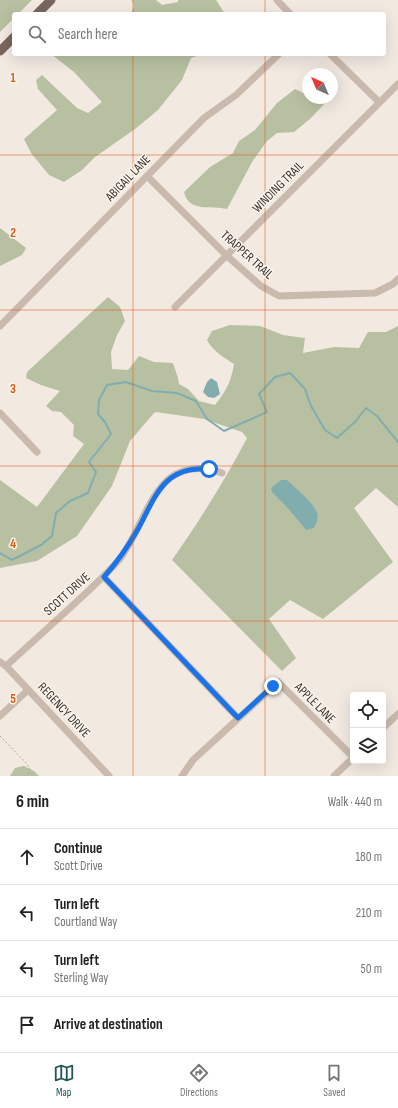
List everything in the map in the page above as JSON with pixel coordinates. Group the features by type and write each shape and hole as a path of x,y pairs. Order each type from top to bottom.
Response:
{"main road":[{"path":"39,12 51,0"},
{"path":"0,51 12,39"}],"street":[{"path":"277,0 288,12"},
{"name":"ABIGAIL LANE","path":"0,326 204,118 236,96 277,56"},
{"path":"332,56 379,102"},
{"name":"WINDING TRAIL","path":"175,307 398,84"},
{"name":"TRAPPER TRAIL","path":"147,176 227,256 261,286 279,296 375,292 393,284 398,279"},
{"path":"0,413 37,452"},
{"name":"SCOTT DRIVE","path":"3,664 104,577 120,559 138,529 157,492 171,478 182,472 197,468 209,469 222,473"},
{"path":"104,577 238,718 193,760 182,776"},
{"name":"REGENCY DRIVE","path":"3,664 109,776"},
{"name":"APPLE LANE","path":"238,718 278,682 350,754"},
{"path":"0,716 28,690"},
{"path":"386,725 398,714"},
{"path":"334,776 350,760"}],"path":[{"path":"0,736 27,764 30,769 28,776"}],"green space":[{"path":"0,0 32,0 20,12 12,12 12,20 0,32"},
{"path":"132,0 156,0 162,5 178,2 178,0 216,0 224,12 132,12 134,6"},
{"path":"54,56 197,56 191,58 182,80 158,110 135,129 95,157 82,170 64,182 49,175 31,153 24,139 57,110 38,89 36,80 42,75 77,108 88,113 102,102 74,72"},
{"path":"295,89 302,92 302,104 324,104 310,119 294,132 277,133 267,141 252,162 227,209 201,207 191,203 187,199 184,192 210,167 233,153 239,141 255,130 277,103"},
{"path":"0,228 26,248 22,255 0,266"},
{"path":"108,297 120,307 125,321 117,335 111,352 112,369 128,370 139,356 154,362 173,363 179,384 188,389 199,401 215,405 228,386 234,364 219,354 209,344 207,340 212,331 230,325 260,326 283,335 305,338 303,353 334,347 359,348 368,332 386,332 398,326 398,507 376,488 354,508 393,562 323,619 290,600 269,619 296,658 282,671 172,560 230,470 247,438 242,432 204,419 156,412 154,413 130,441 112,486 77,536 37,561 0,568 0,480 37,507 84,444 73,436 74,425 61,412 52,411 46,406 60,391 26,378 27,372"},
{"path":"24,766 34,771 39,776 10,776 15,768"}],"water":[{"path":"211,378 217,382 220,394 214,398 208,397 203,392 207,382"},
{"path":"281,480 287,480 308,500 315,509 318,517 314,528 306,530 272,492 271,488"}],"waterway":[{"path":"0,553 12,560 41,545 52,536 56,513 70,501 88,493 96,472 89,462 111,434 105,422 98,414 99,400 107,385 126,382 152,391 177,393 196,401 207,419 224,431 267,412 259,394 275,377 290,373 305,389 311,406 325,430 337,438 355,422 366,408 377,416 398,442"}],"route":[{"path":"209,469 197,468 182,472 171,478 157,492 138,529 120,559 104,577 238,718 273,686"}]}
